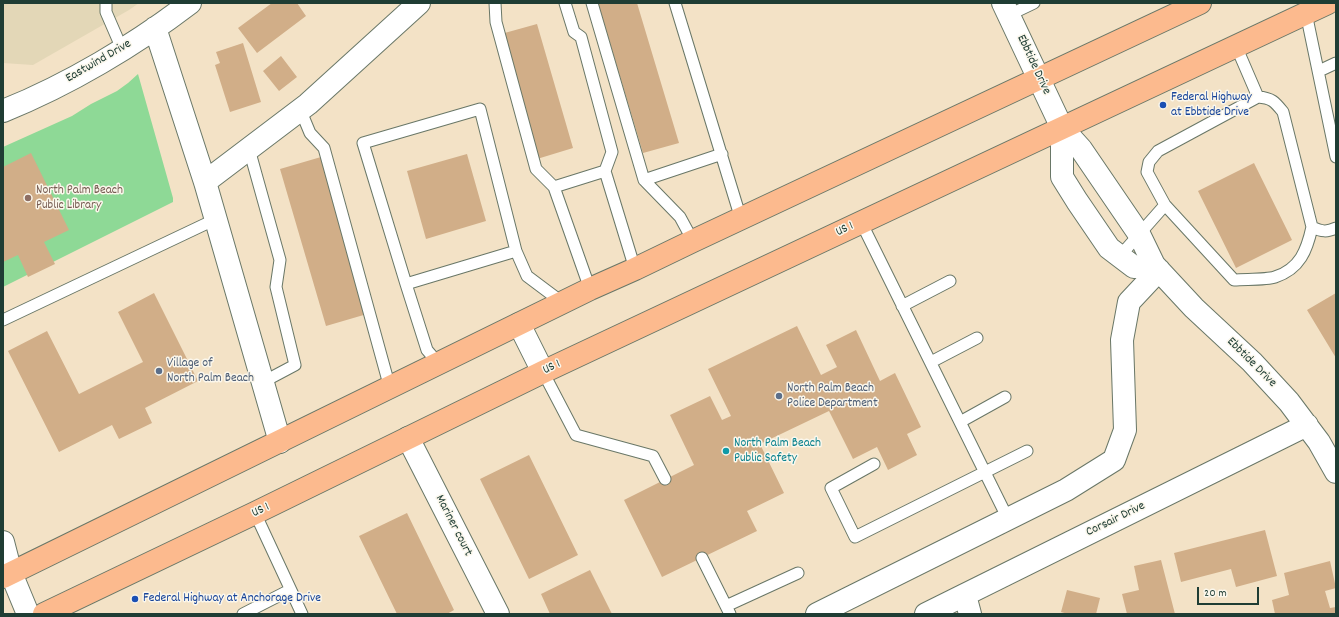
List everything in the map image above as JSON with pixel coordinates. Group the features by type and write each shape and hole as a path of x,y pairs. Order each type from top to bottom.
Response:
{"main road":[{"path":"7,575 590,289 1200,3"},
{"name":"US 1","path":"44,614 543,372 1328,3"}],"street":[{"name":"Eastwind Drive","path":"3,110 54,87 122,50 190,3"},
{"path":"205,182 300,109 419,3"},
{"name":"Ebbtide Drive","path":"1006,9 1062,128 1081,149 1139,234 1156,268 1194,308 1252,362 1289,402 1319,442 1336,472"},
{"path":"155,28 205,182 280,442"},
{"name":"Ebbtide Drive","path":"1062,128 1062,176 1077,201 1109,248 1134,267 1156,268"},
{"path":"817,614 1066,490 1114,460 1125,430 1122,340 1129,302 1156,268"},
{"path":"519,324 543,372"},
{"name":"Corsair Drive","path":"926,614 967,604 1307,425"},
{"name":"Mariner court","path":"408,438 498,614"},
{"path":"3,542 7,575 28,614"}],"lane":[{"path":"106,3 106,12 122,50"},
{"path":"495,3 496,22 536,169 554,187 590,289"},
{"path":"565,3 574,32 581,37 612,152 606,171 635,269"},
{"path":"592,3 644,180 680,217 694,241"},
{"path":"676,3 741,219"},
{"path":"1006,9 1034,3"},
{"path":"1306,13 1336,156"},
{"path":"1236,46 1258,97"},
{"path":"1319,71 1336,63"},
{"path":"1258,97 1268,98 1276,103 1283,112 1312,227 1308,245 1301,260 1291,269 1274,277 1234,280 1165,205 1147,172 1149,162 1158,152 1258,97"},
{"path":"300,109 310,133 324,148 390,388"},
{"path":"439,364 427,350 363,143 480,109 516,251 527,276 563,303"},
{"path":"249,148 280,260 276,287 295,365 263,382"},
{"path":"644,180 722,154"},
{"path":"554,187 606,171"},
{"path":"1120,256 1165,205"},
{"path":"3,320 216,219"},
{"path":"861,222 1008,519"},
{"path":"1312,227 1320,231 1328,231 1336,228"},
{"path":"406,284 516,251"},
{"path":"902,306 950,281"},
{"path":"931,362 977,338"},
{"path":"543,372 576,435 653,456 666,479"},
{"path":"960,422 1005,397"},
{"path":"874,464 831,488 856,537 1027,451"},
{"path":"255,513 302,614"},
{"path":"702,558 728,610 798,573"},
{"path":"243,614 290,590"}],"shaded area":[{"path":"3,3 139,3 33,65 3,63"}],"green space":[{"path":"138,74 173,202 3,287 3,147 72,116 91,104 117,91"}],"building":[{"path":"272,3 297,3 306,16 257,53 238,28"},
{"path":"598,3 637,3 679,143 643,153"},
{"path":"537,24 573,148 537,159 501,34"},
{"path":"243,43 261,102 230,112 215,65 220,63 216,52"},
{"path":"281,56 297,77 279,91 263,71"},
{"name":"North Palm Beach Public Library","path":"31,153 69,230 44,242 55,264 28,277 18,255 3,262 3,167"},
{"path":"467,154 486,221 426,239 407,171"},
{"path":"321,157 367,314 326,326 280,169"},
{"path":"1254,163 1292,240 1236,268 1198,191"},
{"name":"Village of North Palm Beach","path":"154,293 198,381 145,408 152,423 119,439 112,425 59,452 8,351 47,331 79,394 143,362 118,312"},
{"path":"1336,293 1336,358 1307,310"},
{"name":"North Palm Beach Public Safety","path":"797,326 821,375 837,367 826,345 856,330 880,381 895,373 921,427 907,434 917,455 888,470 877,447 853,459 829,411 760,444 784,493 747,511 757,531 662,577 624,500 694,465 670,415 710,396 722,420 731,416 708,369"},
{"path":"529,455 578,555 529,579 480,479"},
{"path":"407,513 454,610 447,614 397,614 359,536"},
{"path":"1265,530 1277,576 1236,587 1231,569 1181,582 1174,553"},
{"path":"1161,560 1175,614 1127,614 1122,594 1139,590 1134,566"},
{"path":"1330,561 1336,588 1325,591 1330,608 1336,607 1336,614 1275,614 1272,600 1289,595 1284,573"},
{"path":"590,570 612,614 550,614 541,594"},
{"path":"1067,590 1100,598 1096,614 1068,614 1061,612"}],"place":[{"name":"Federal Highway at Ebbtide Drive","path":"1163,105"},
{"name":"North Palm Beach Public Library","path":"28,198"},
{"name":"Village of North Palm Beach","path":"159,371"},
{"name":"North Palm Beach Police Department","path":"779,396"},
{"name":"North Palm Beach Public Safety","path":"726,451"},
{"name":"Federal Highway at Anchorage Drive","path":"135,599"}]}
